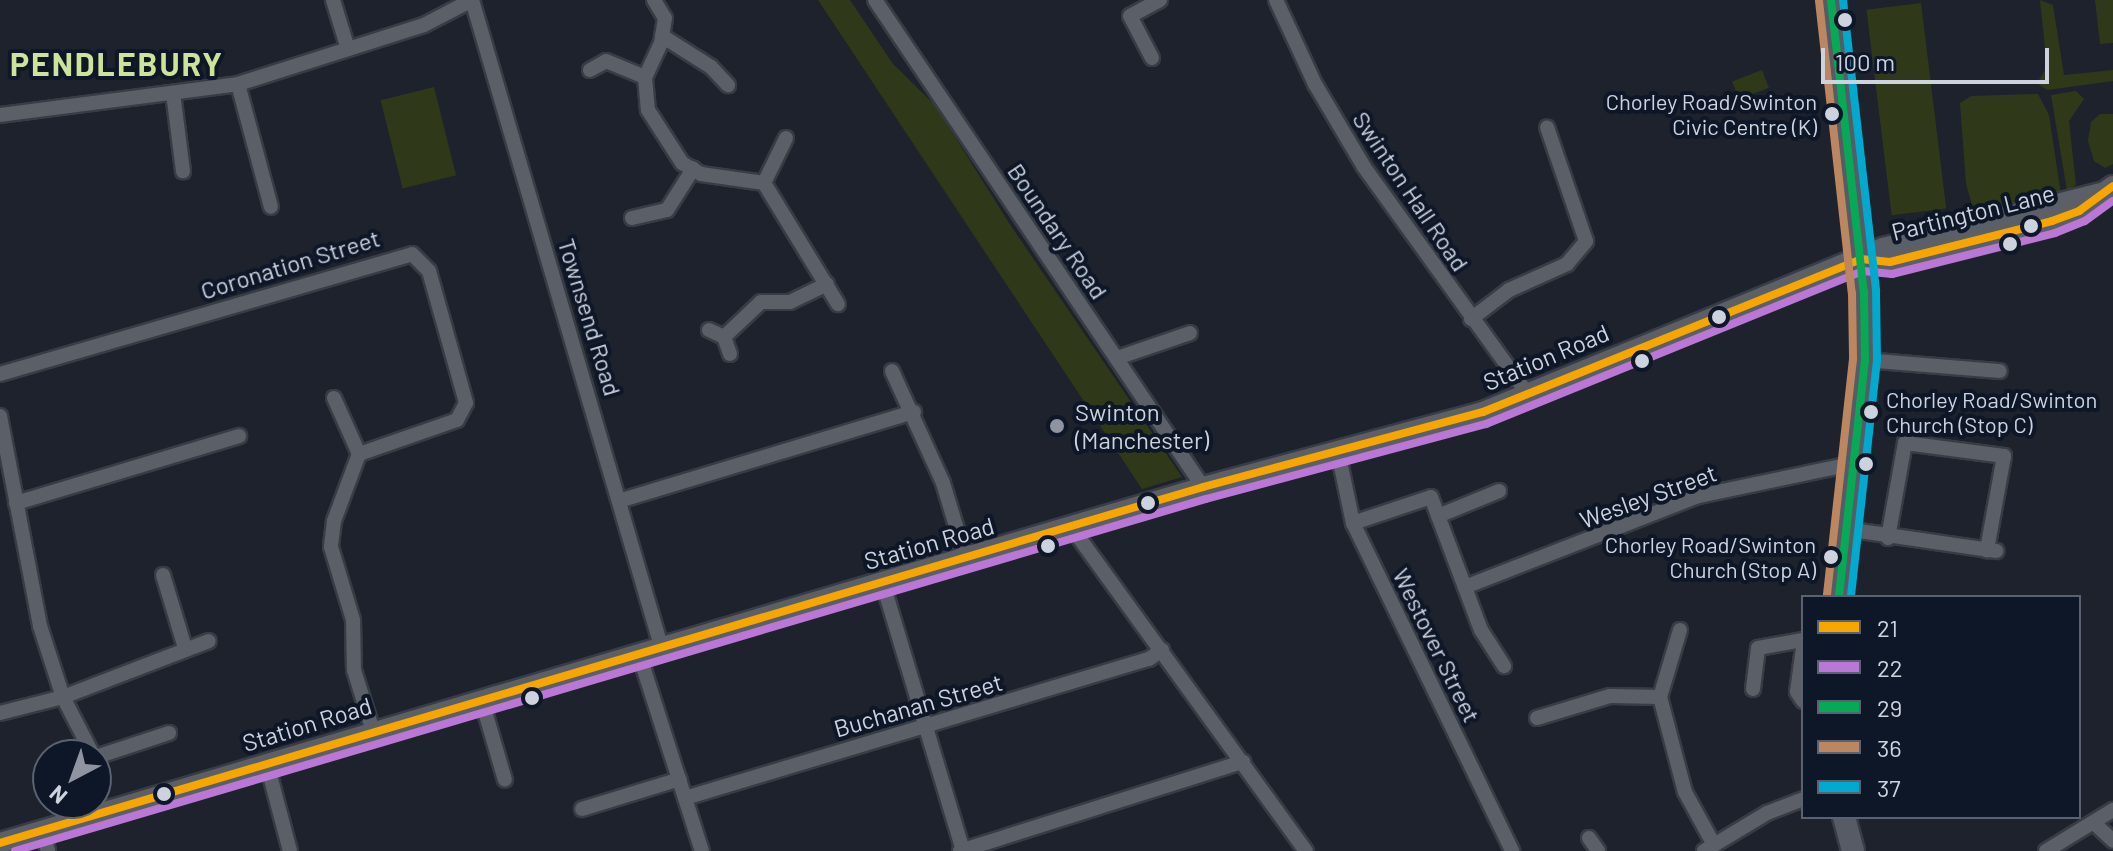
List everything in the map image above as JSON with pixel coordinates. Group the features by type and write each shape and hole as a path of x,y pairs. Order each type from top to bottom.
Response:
{"main road":[{"path":"1831,0 1861,259 1865,360 1851,464 1839,595"},
{"name":"Partington Lane","path":"1861,259 1890,262 2052,221 2091,204 2109,190"},
{"name":"Station Road","path":"0,843 45,842 267,764 481,698 883,584 1196,488 1338,452 1529,396 1624,352 1861,259"},
{"path":"1845,819 1853,851"}],"street":[{"path":"333,0 348,49"},
{"path":"0,115 238,84 424,25 472,0"},
{"name":"Townsend Road","path":"472,0 622,500 661,646"},
{"path":"654,0 665,18 662,36 645,77 648,110 682,163 693,169 764,183 838,304"},
{"name":"Boundary Road","path":"875,0 1117,358 1196,488"},
{"path":"1152,58 1130,16 1160,0"},
{"name":"Swinton Hall Road","path":"1276,0 1315,84 1364,167 1529,396"},
{"path":"662,36 711,67 728,85"},
{"path":"590,70 606,61 645,77"},
{"path":"238,84 271,207"},
{"path":"173,93 183,171"},
{"path":"1471,319 1509,290 1567,264 1586,241 1547,127"},
{"path":"764,183 786,138"},
{"path":"632,218 667,210 693,169"},
{"name":"Coronation Street","path":"0,374 412,254 429,271 466,403 457,420 359,454"},
{"path":"724,337 761,302 790,302 827,284"},
{"path":"709,330 724,337 730,354"},
{"path":"1117,358 1190,333"},
{"path":"1865,360 2000,371"},
{"path":"892,371 914,412 966,559"},
{"path":"334,398 359,454 334,521 331,547 353,620 354,670 373,731"},
{"path":"622,500 914,412"},
{"path":"0,416 40,626 63,697 85,739"},
{"path":"16,503 239,436"},
{"path":"1846,529 1888,538 1992,550 2004,456 1905,443 1888,538"},
{"name":"Westover Street","path":"1338,452 1353,523 1512,851"},
{"name":"Wesley Street","path":"1465,587 1699,496 1851,464"},
{"path":"1438,516 1499,491"},
{"path":"1353,523 1431,497 1486,642 1504,666"},
{"path":"1079,526 1162,650 1306,851"},
{"path":"163,575 185,648"},
{"path":"883,584 962,851 1243,762"},
{"path":"1680,630 1660,697 1685,792 1709,848 1801,800"},
{"path":"1753,689 1758,648 1801,640"},
{"path":"0,713 63,697 209,641"},
{"name":"Buchanan Street","path":"685,798 1149,659 1162,650"},
{"path":"639,654 702,851"},
{"path":"1801,663 1797,692 1801,698"},
{"path":"1537,718 1610,696 1660,697"},
{"path":"481,698 505,780"},
{"path":"112,750 169,733"},
{"path":"267,764 290,851"},
{"path":"582,809 680,779"},
{"path":"2046,851 2113,810"},
{"path":"2094,823 2113,841"},
{"path":"1589,838 1598,851"}],"green space":[{"path":"818,0 850,0 893,64 935,105 1009,223 1182,477 1142,489"},
{"path":"2040,0 2053,5 2064,75 2113,70 2113,81 2047,90 2037,83 2047,67"},
{"path":"2095,0 2113,0 2113,43 2100,44"},
{"path":"1921,3 1946,208 1892,215 1866,10"},
{"path":"1762,70 1769,88 1739,99 1732,81"},
{"path":"434,87 456,175 403,189 381,100"},
{"path":"2076,91 2084,99 2069,121 2076,185 2067,191 2051,95"},
{"path":"2038,94 2049,115 2061,195 1975,215 1966,184 1960,103 1971,96"},
{"path":"2100,114 2113,114 2113,164 2105,168 2094,161 2088,141 2091,122"}],"transit line":[{"name":"29","path":"1831,0 1864,292 1865,360 1839,595"},
{"name":"37","path":"1843,0 1876,291 1877,360 1851,595"},
{"name":"36","path":"1819,1 1852,293 1853,359 1827,595"},
{"name":"21","path":"0,843 1203,487 1483,412 1861,259 1890,262 2052,221 2079,211 2113,186"},
{"name":"22","path":"15,851 1206,499 1486,424 1863,271 1892,274 2055,233 2085,221 2113,201"}],"place":[{"name":"Chorley Road/Swinton Civic Centre (K)","path":"1832,114"},
{"name":"Chorley Road/Swinton Church (Stop C)","path":"1871,412"},
{"name":"Swinton (Manchester)","path":"1057,426"},
{"name":"Chorley Road/Swinton Church (Stop A)","path":"1831,557"}],"district":[{"name":"PENDLEBURY","path":"117,63"}]}
